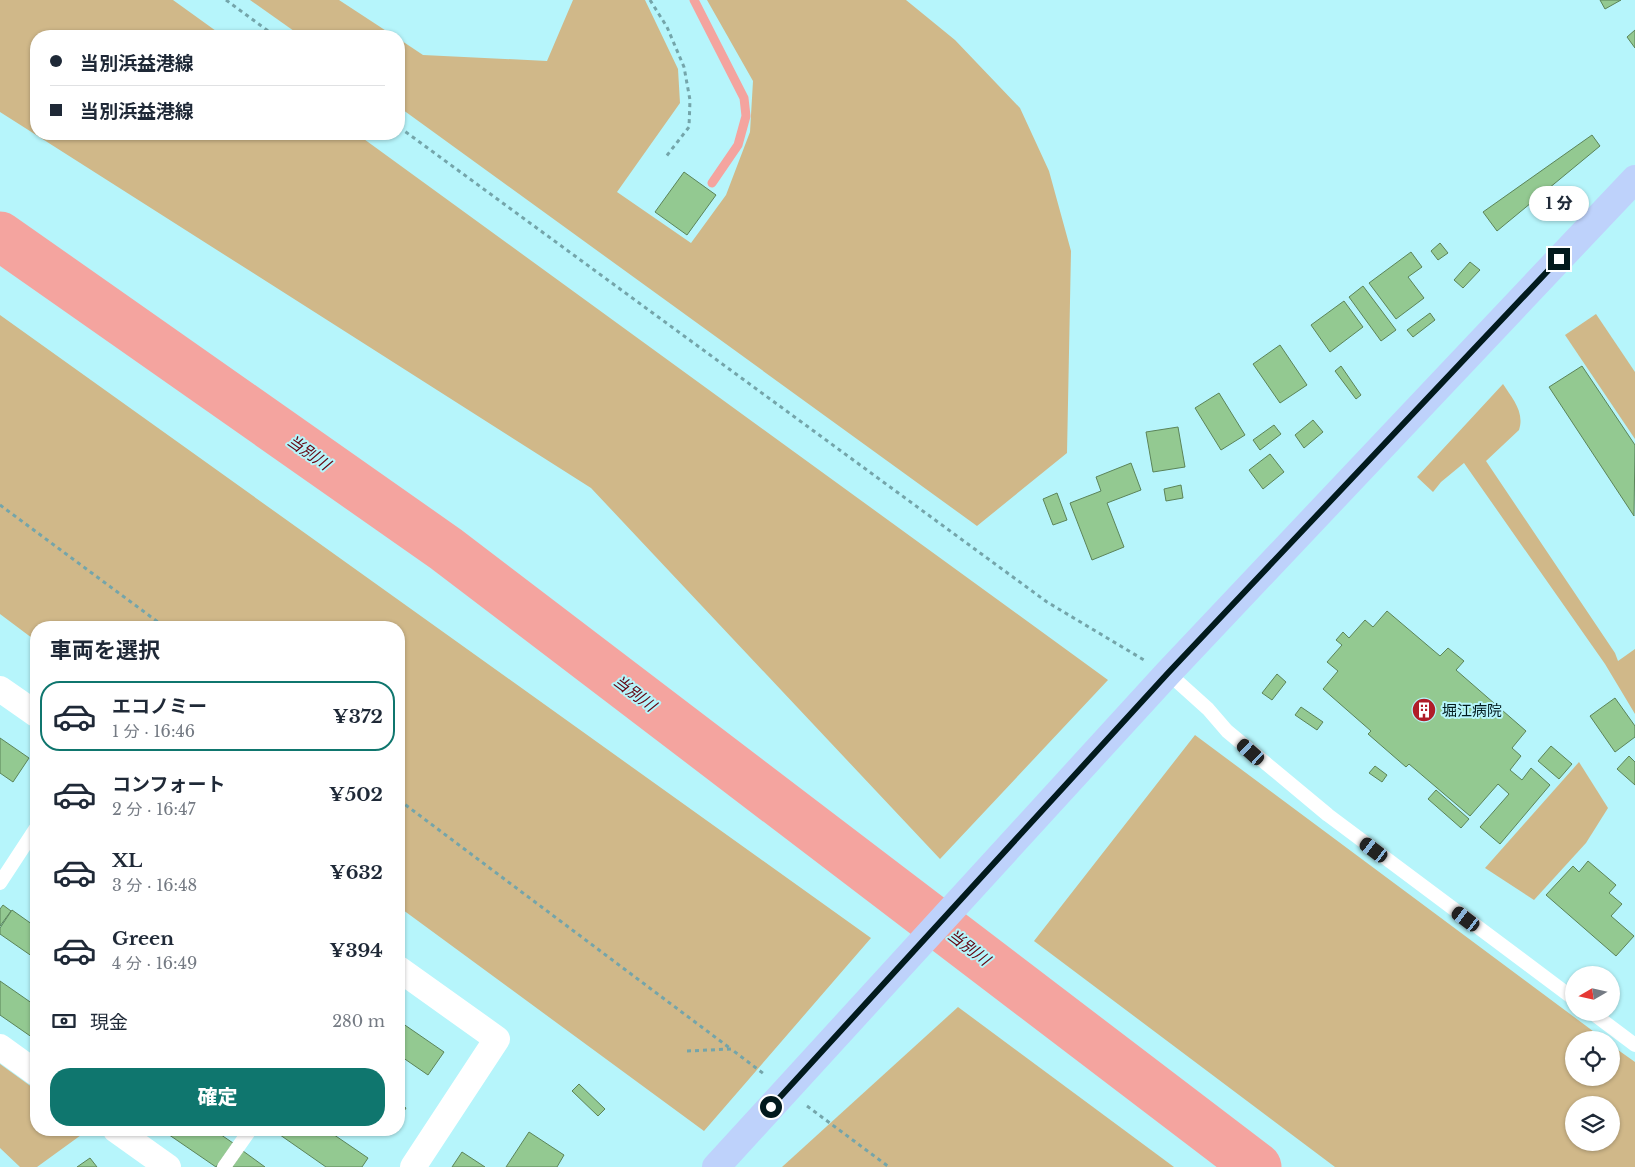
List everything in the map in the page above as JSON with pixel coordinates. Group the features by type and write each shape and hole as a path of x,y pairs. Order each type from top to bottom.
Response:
{"main road":[{"path":"716,1167 1162,679 1635,179"}],"street":[{"path":"0,689 30,710"},
{"path":"405,973 497,1039 413,1167"},
{"path":"0,1048 30,1069"},
{"path":"124,1136 168,1167"}],"lane":[{"path":"1162,679 1208,709 1226,731 1328,815 1565,992"},
{"path":"0,883 30,837"},
{"path":"1604,1021 1635,1045"},
{"path":"224,1167 246,1136"}],"path":[{"path":"226,0 267,30"},
{"path":"650,0 667,27 684,67 690,100 689,127 664,158"},
{"path":"405,131 1048,602 1162,679"},
{"path":"0,505 157,621"},
{"path":"405,805 730,1050"}],"shaded area":[{"path":"0,0 173,0 215,30 30,30 30,131 0,112"},
{"path":"250,0 339,0 385,30 292,30"},
{"path":"573,0 645,0 678,69 680,103 617,192 691,243 726,195 750,132 753,81 707,0 906,0 955,40 1020,108 1049,171 1071,251 1067,453 977,526 405,111 405,43 423,55 547,61"},
{"path":"44,140 365,140 1108,680 940,859 591,488"},
{"path":"1596,314 1635,372 1635,439 1565,335"},
{"path":"0,315 871,938 704,1131 405,911 405,621 30,621 30,636 0,614"},
{"path":"1503,384 1519,411 1519,430 1486,461 1615,653 1618,661 1635,649 1635,714 1605,664 1464,463 1441,482 1433,492 1417,477"},
{"path":"1195,735 1565,1010 1565,1021 1579,1021 1593,1031 1565,1031 1565,1086 1620,1086 1620,1051 1635,1062 1635,1167 1335,1167 1034,941"},
{"path":"1579,762 1608,808 1586,843 1534,900 1485,868"},
{"path":"958,1007 1174,1167 782,1167"},
{"path":"0,1064 30,1086 30,1136 80,1136 37,1167 20,1167 0,1148"}],"building":[{"path":"1600,0 1621,0 1605,9"},
{"path":"1635,30 1635,48 1627,37"},
{"path":"1592,135 1600,146 1497,231 1483,212"},
{"path":"684,172 716,195 687,235 655,212"},
{"path":"1440,243 1448,253 1438,260 1431,251"},
{"path":"1411,252 1422,267 1408,277 1424,298 1396,319 1369,283"},
{"path":"1470,262 1480,270 1463,288 1454,280"},
{"path":"1363,286 1396,330 1381,341 1349,297"},
{"path":"1344,301 1363,327 1330,352 1311,325"},
{"path":"1430,313 1435,320 1413,337 1407,330"},
{"path":"1280,345 1307,385 1280,403 1253,364"},
{"path":"1341,366 1361,395 1356,399 1335,371"},
{"path":"1582,366 1635,445 1634,516 1549,387"},
{"path":"1219,393 1245,435 1221,450 1195,408"},
{"path":"1313,420 1323,432 1304,448 1295,435"},
{"path":"1274,425 1281,434 1260,450 1253,440"},
{"path":"1178,427 1185,467 1153,472 1146,432"},
{"path":"1270,454 1284,472 1263,489 1249,470"},
{"path":"1131,463 1141,490 1107,503 1124,547 1092,560 1070,503 1101,491 1096,477"},
{"path":"1181,485 1183,498 1166,501 1164,489"},
{"path":"1057,493 1067,520 1053,525 1043,499"},
{"name":"堀江病院","path":"1387,611 1440,656 1448,648 1464,661 1456,670 1526,731 1512,748 1521,756 1510,770 1522,780 1531,768 1550,785 1500,844 1480,827 1509,794 1498,784 1470,816 1409,764 1406,767 1368,734 1371,731 1323,689 1338,671 1327,662 1342,645 1336,640 1343,632 1349,638 1365,620 1373,627"},
{"path":"1277,674 1286,682 1272,700 1262,693"},
{"path":"1615,698 1635,726 1635,737 1615,752 1590,716"},
{"path":"1301,707 1323,722 1317,730 1295,715"},
{"path":"0,738 29,758 13,782 0,773"},
{"path":"1551,746 1572,764 1559,779 1538,761"},
{"path":"1629,756 1635,762 1635,785 1617,769"},
{"path":"1375,766 1387,775 1382,782 1369,773"},
{"path":"1436,790 1469,819 1461,828 1428,799"},
{"path":"1588,861 1616,885 1609,893 1622,904 1611,916 1634,936 1616,956 1546,895 1573,866 1579,872"},
{"path":"3,905 11,911 0,926 0,909"},
{"path":"12,910 30,923 30,955 0,934 0,928"},
{"path":"0,981 30,1002 30,1036 0,1015"},
{"path":"405,1025 444,1052 428,1075 405,1059"},
{"path":"579,1084 605,1109 598,1116 572,1091"},
{"path":"529,1132 564,1155 557,1167 506,1167"},
{"path":"171,1136 223,1136 233,1143 216,1167"},
{"path":"282,1136 336,1136 368,1158 362,1167 326,1167"},
{"path":"243,1151 265,1167 232,1167"},
{"path":"462,1152 485,1167 452,1167"},
{"path":"90,1158 97,1167 77,1167"}],"waterway":[{"path":"694,0 744,98 746,116 738,145 712,183"},
{"name":"当別川","path":"0,236 446,549 1257,1167"}],"place":[{"name":"堀江病院","path":"1424,710"}],"route":[{"path":"771,1107 1168,673 1559,259"}]}
